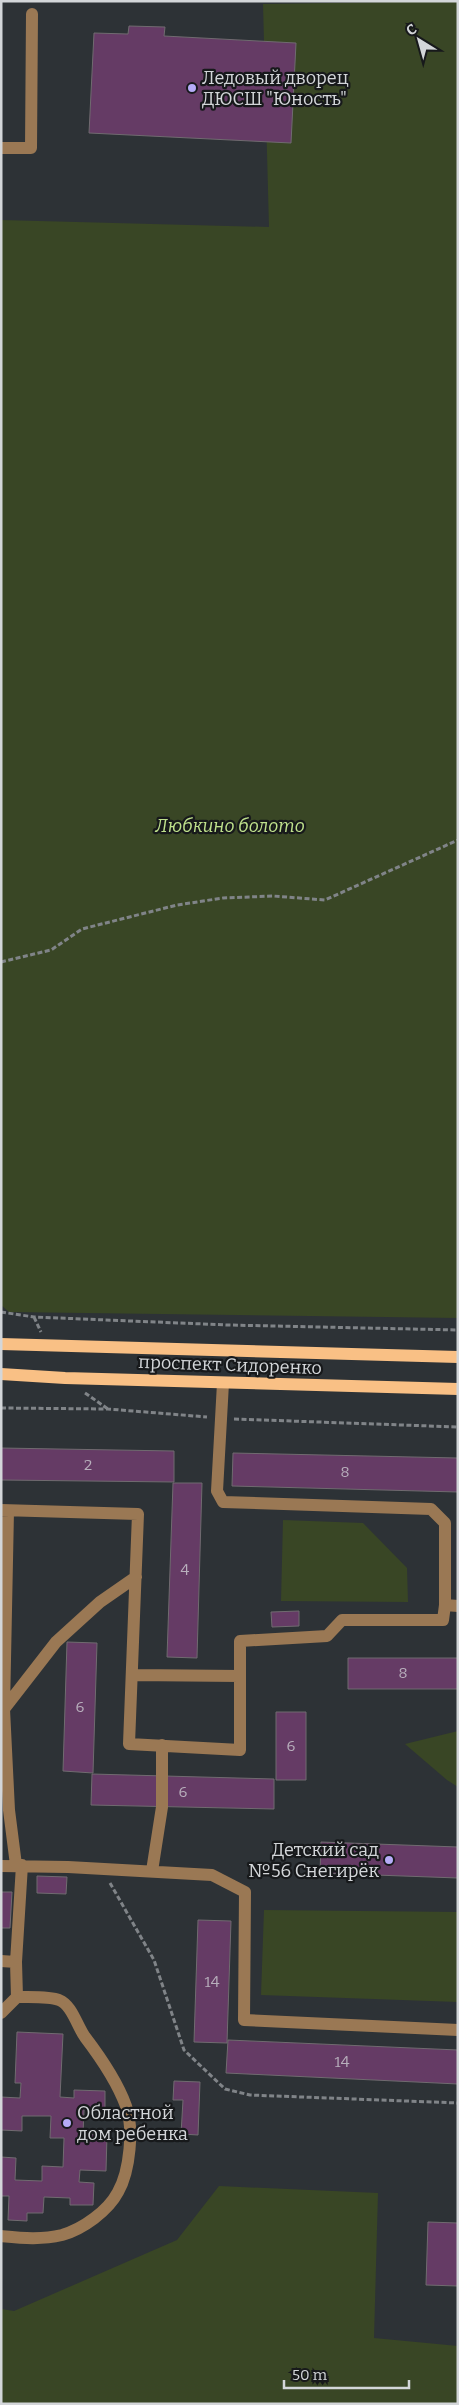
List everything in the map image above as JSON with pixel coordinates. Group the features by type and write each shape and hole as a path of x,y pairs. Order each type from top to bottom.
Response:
{"main road":[{"name":"проспект Сидоренко","path":"1,1344 458,1357"},
{"name":"проспект Сидоренко","path":"1,1374 65,1378 458,1389"}],"lane":[{"path":"1,148 31,148 32,14"},
{"path":"1,2013 17,1997 16,1962 19,1865 9,1810 4,1709 5,1510 138,1514 130,1744 240,1750 240,1641 326,1636 342,1620 442,1620 444,1605 445,1523 431,1509 223,1502 217,1491 223,1383"},
{"path":"4,1709 56,1642 100,1602 136,1577"},
{"path":"444,1605 458,1606"},
{"path":"132,1675 240,1676"},
{"path":"152,1871 162,1807 162,1745"},
{"path":"1,1866 19,1865 212,1875 245,1892 244,2020 458,2030"},
{"path":"1,1961 16,1962"},
{"path":"1,2236 34,2239 63,2234 84,2226 102,2211 118,2192 128,2161 130,2136 126,2107 113,2079 80,2029 70,2009 59,2000 17,1997"}],"path":[{"path":"1,962 51,950 82,929 177,905 223,898 273,896 325,900 458,840"},
{"path":"1,1312 34,1317 228,1325 458,1330"},
{"path":"102,1869 154,1960 184,2050 225,2089 250,2095 458,2103"}],"green space":[{"name":"Любкино болото","path":"458,1 458,1318 9,1312 1,1305 1,220 269,227 263,4"},
{"path":"283,1520 363,1523 407,1568 408,1602 281,1601"},
{"path":"458,1731 458,1787 405,1744"},
{"path":"264,1910 458,1912 458,2002 261,1995"},
{"path":"219,2186 378,2193 374,2338 458,2346 458,2404 1,2404 1,2309 14,2311 177,2240"}],"building":[{"name":"Ледовый дворец ДЮСШ \"Юность\"","path":"129,26 165,27 164,36 296,43 291,143 89,133 94,33 128,34"},
{"path":"1,1448 174,1451 174,1482 1,1480"},
{"path":"233,1453 458,1458 458,1492 232,1486"},
{"path":"173,1483 202,1483 197,1658 167,1657"},
{"path":"299,1611 299,1626 272,1627 271,1612"},
{"path":"67,1642 97,1643 93,1773 63,1771"},
{"path":"348,1658 458,1658 458,1689 348,1689"},
{"path":"276,1712 306,1712 306,1780 276,1780"},
{"path":"92,1774 274,1779 274,1809 91,1805"},
{"name":"Детский сад №56 Снегирёк","path":"321,1842 458,1847 458,1878 320,1873"},
{"path":"37,1876 67,1877 66,1894 37,1893"},
{"path":"1,1892 12,1892 10,1928 1,1928"},
{"path":"198,1920 231,1921 227,2043 194,2042"},
{"name":"Областной дом ребенка","path":"17,2032 63,2034 60,2097 74,2098 74,2090 105,2091 105,2110 84,2109 83,2134 107,2135 106,2171 80,2170 79,2182 94,2183 93,2205 70,2205 70,2198 44,2197 43,2213 27,2213 27,2221 8,2220 9,2196 1,2196 1,2157 16,2158 15,2180 42,2181 42,2166 63,2167 64,2138 50,2138 51,2116 22,2116 22,2131 1,2130 1,2097 20,2098 21,2083 15,2083"},
{"path":"228,2040 458,2050 458,2084 226,2073"},
{"path":"174,2081 200,2082 198,2135 181,2134 183,2100 173,2100"},
{"path":"428,2222 458,2223 458,2286 426,2285"}],"place":[{"name":"Ледовый дворец ДЮСШ \"Юность\"","path":"192,88"},
{"name":"Детский сад №56 Снегирёк","path":"389,1860"},
{"name":"Областной дом ребенка","path":"67,2123"}]}
